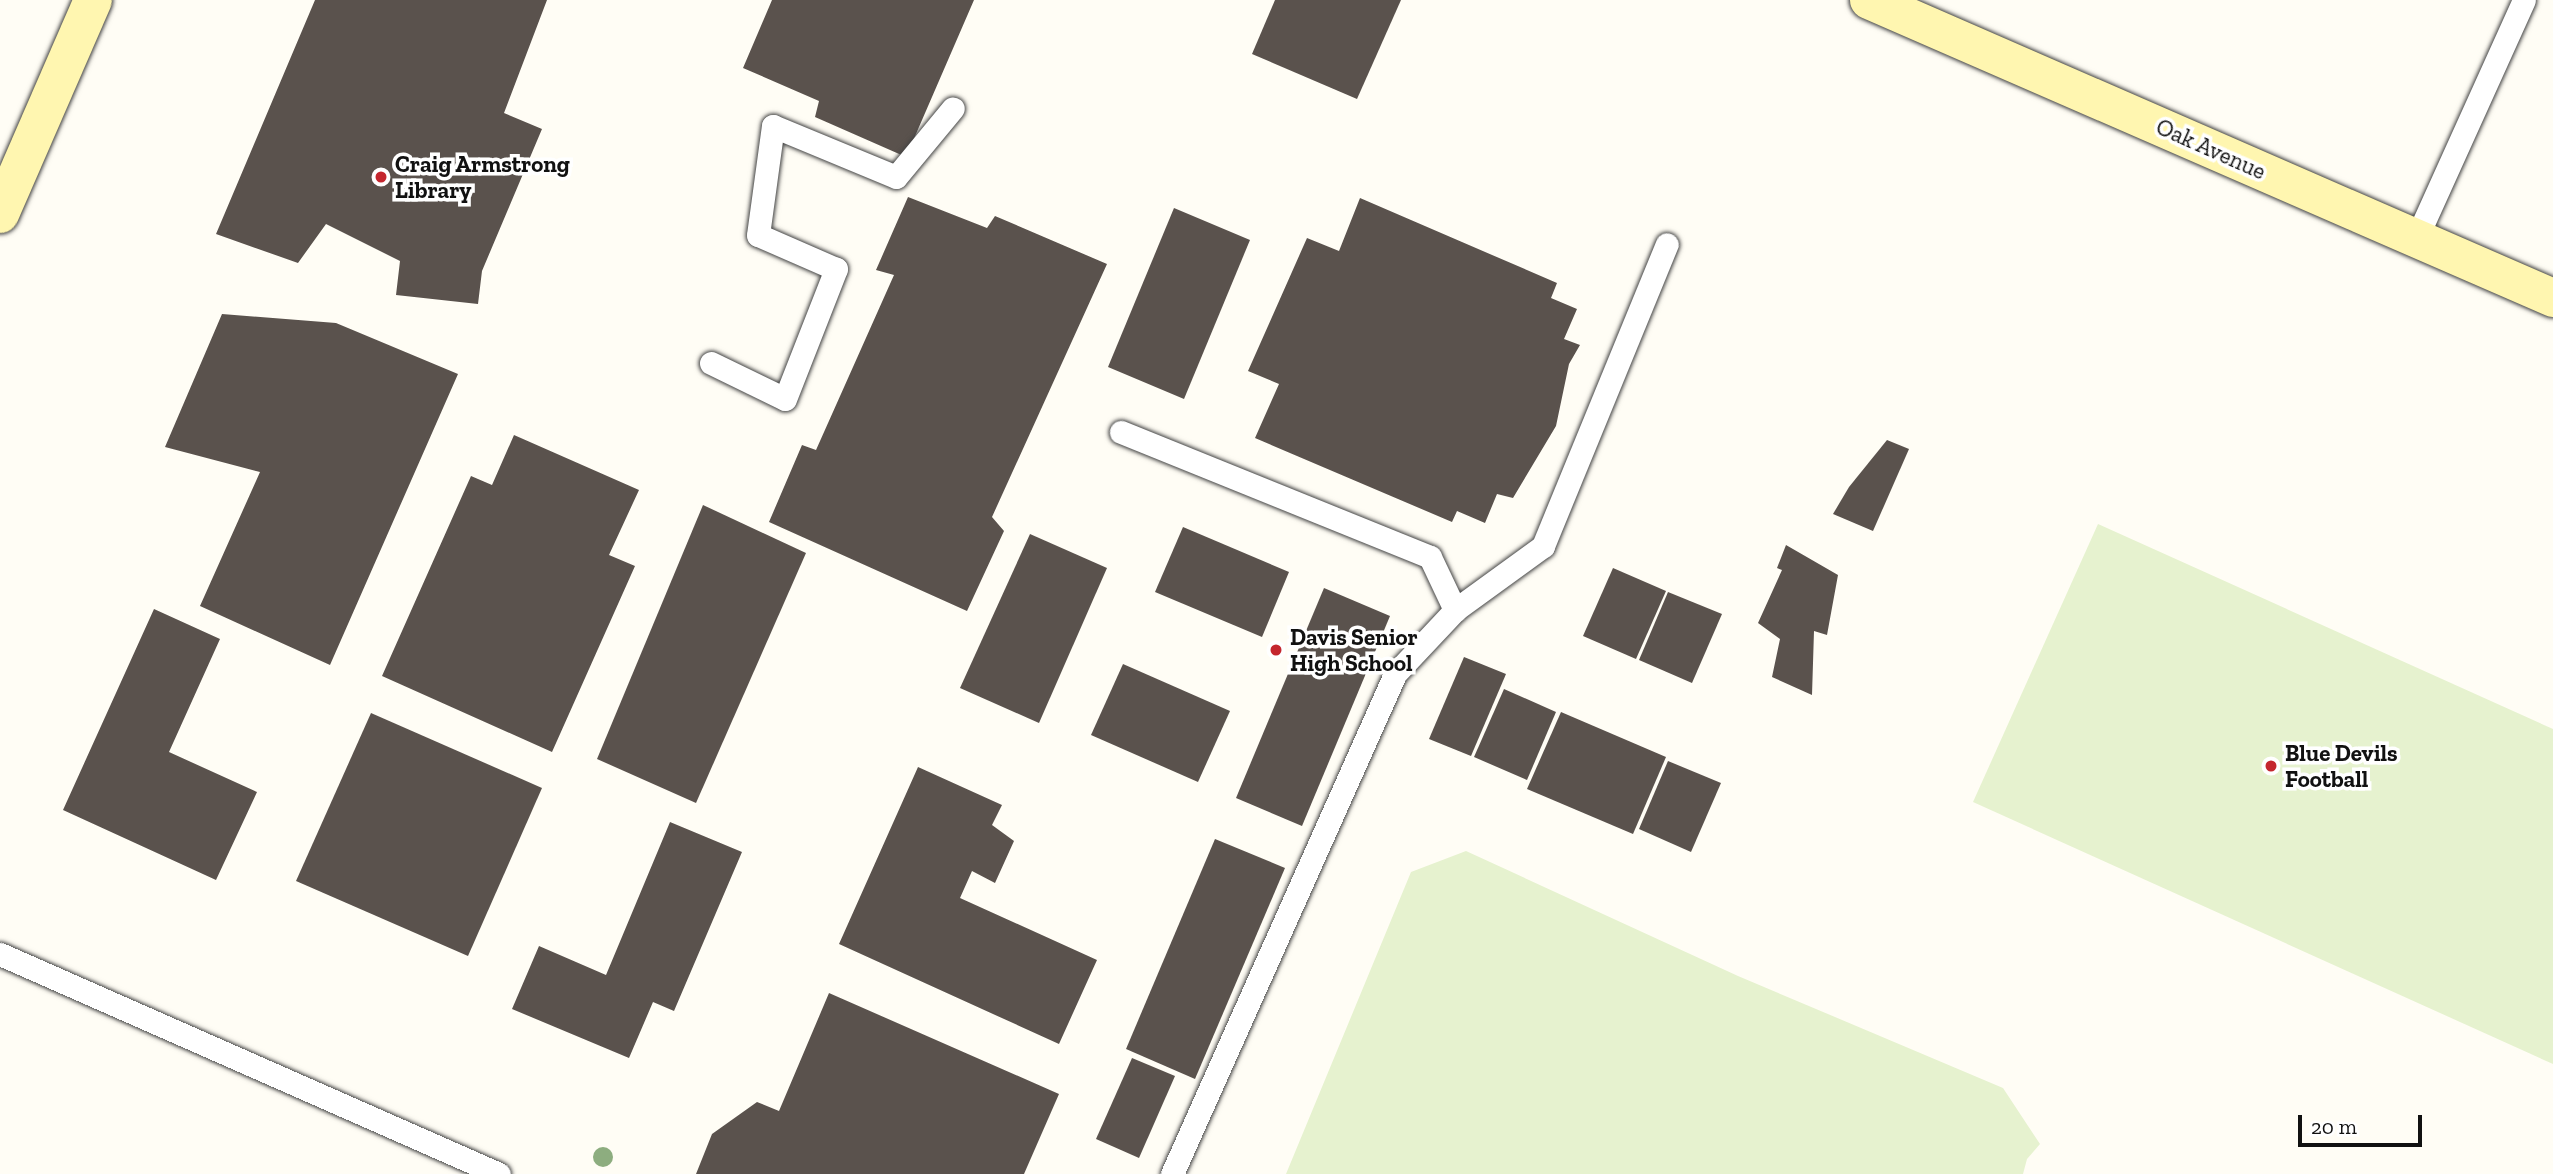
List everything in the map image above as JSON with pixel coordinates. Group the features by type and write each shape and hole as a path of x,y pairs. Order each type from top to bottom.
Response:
{"street":[{"path":"0,214 93,0"},
{"name":"Oak Avenue","path":"1868,0 2553,298"}],"lane":[{"path":"2416,239 2524,0"},
{"path":"711,363 785,399 836,269 758,235 774,126 896,177 953,108"},
{"path":"1172,1174 1395,674 1455,610 1543,546 1667,244"},
{"path":"1121,432 1430,557 1455,610"},
{"path":"0,954 499,1174"}],"green space":[{"name":"Blue Devils Football","path":"2098,524 2553,729 2553,1064 1973,802"},
{"path":"1466,851 1738,976 2003,1088 2040,1144 2027,1159 2023,1174 1286,1174 1411,872"}],"building":[{"name":"Craig Armstrong Library","path":"315,0 547,0 504,113 542,129 482,271 478,304 396,295 400,261 326,224 298,263 216,234"},
{"path":"772,0 974,0 906,157 815,117 819,101 743,68"},
{"path":"1275,0 1401,0 1357,99 1252,54"},
{"path":"908,197 987,228 995,216 1107,264 992,517 1004,531 967,611 769,522 802,445 816,450 894,275 876,270"},
{"path":"1360,198 1557,283 1551,298 1577,309 1564,339 1580,345 1569,364 1556,426 1513,498 1497,494 1485,523 1457,511 1452,522 1255,438 1279,384 1248,371 1307,238 1339,251"},
{"path":"1174,208 1250,240 1184,399 1108,367"},
{"path":"222,314 336,323 458,374 330,665 200,606 260,472 165,447"},
{"path":"514,435 639,490 609,555 635,566 552,752 382,676 471,476 492,485"},
{"path":"1887,440 1909,449 1873,531 1833,514 1849,487"},
{"path":"703,505 806,553 696,803 597,759"},
{"path":"1183,527 1289,572 1262,637 1155,592"},
{"path":"1030,534 1107,568 1039,723 960,688"},
{"path":"1786,545 1838,575 1827,635 1814,631 1812,695 1772,677 1780,639 1758,623 1782,570 1777,568"},
{"path":"1613,568 1666,591 1636,659 1583,636"},
{"path":"1324,588 1390,616 1302,826 1236,798"},
{"path":"1668,592 1722,614 1692,683 1639,660"},
{"path":"154,609 220,639 169,752 257,792 216,880 63,810"},
{"path":"1464,657 1506,674 1471,756 1429,739"},
{"path":"1123,664 1230,711 1198,782 1091,735"},
{"path":"1504,689 1556,712 1527,780 1474,757"},
{"path":"1561,712 1666,757 1633,834 1527,789"},
{"path":"371,713 542,788 468,956 296,881"},
{"path":"1668,761 1721,783 1691,852 1639,829"},
{"path":"918,767 1002,805 992,825 1014,841 995,883 972,871 960,898 1097,960 1059,1044 839,944"},
{"path":"670,822 742,852 674,1011 653,1002 629,1058 512,1009 539,946 606,975"},
{"path":"1215,839 1285,868 1195,1079 1126,1049"},
{"path":"829,993 1059,1094 1024,1174 696,1174 712,1134 757,1102 779,1111"},
{"path":"1132,1058 1175,1076 1139,1158 1096,1139"}],"place":[{"name":"Craig Armstrong Library","path":"381,177"},
{"name":"Davis Senior High School","path":"1276,650"},
{"name":"Blue Devils Football","path":"2271,766"}]}
